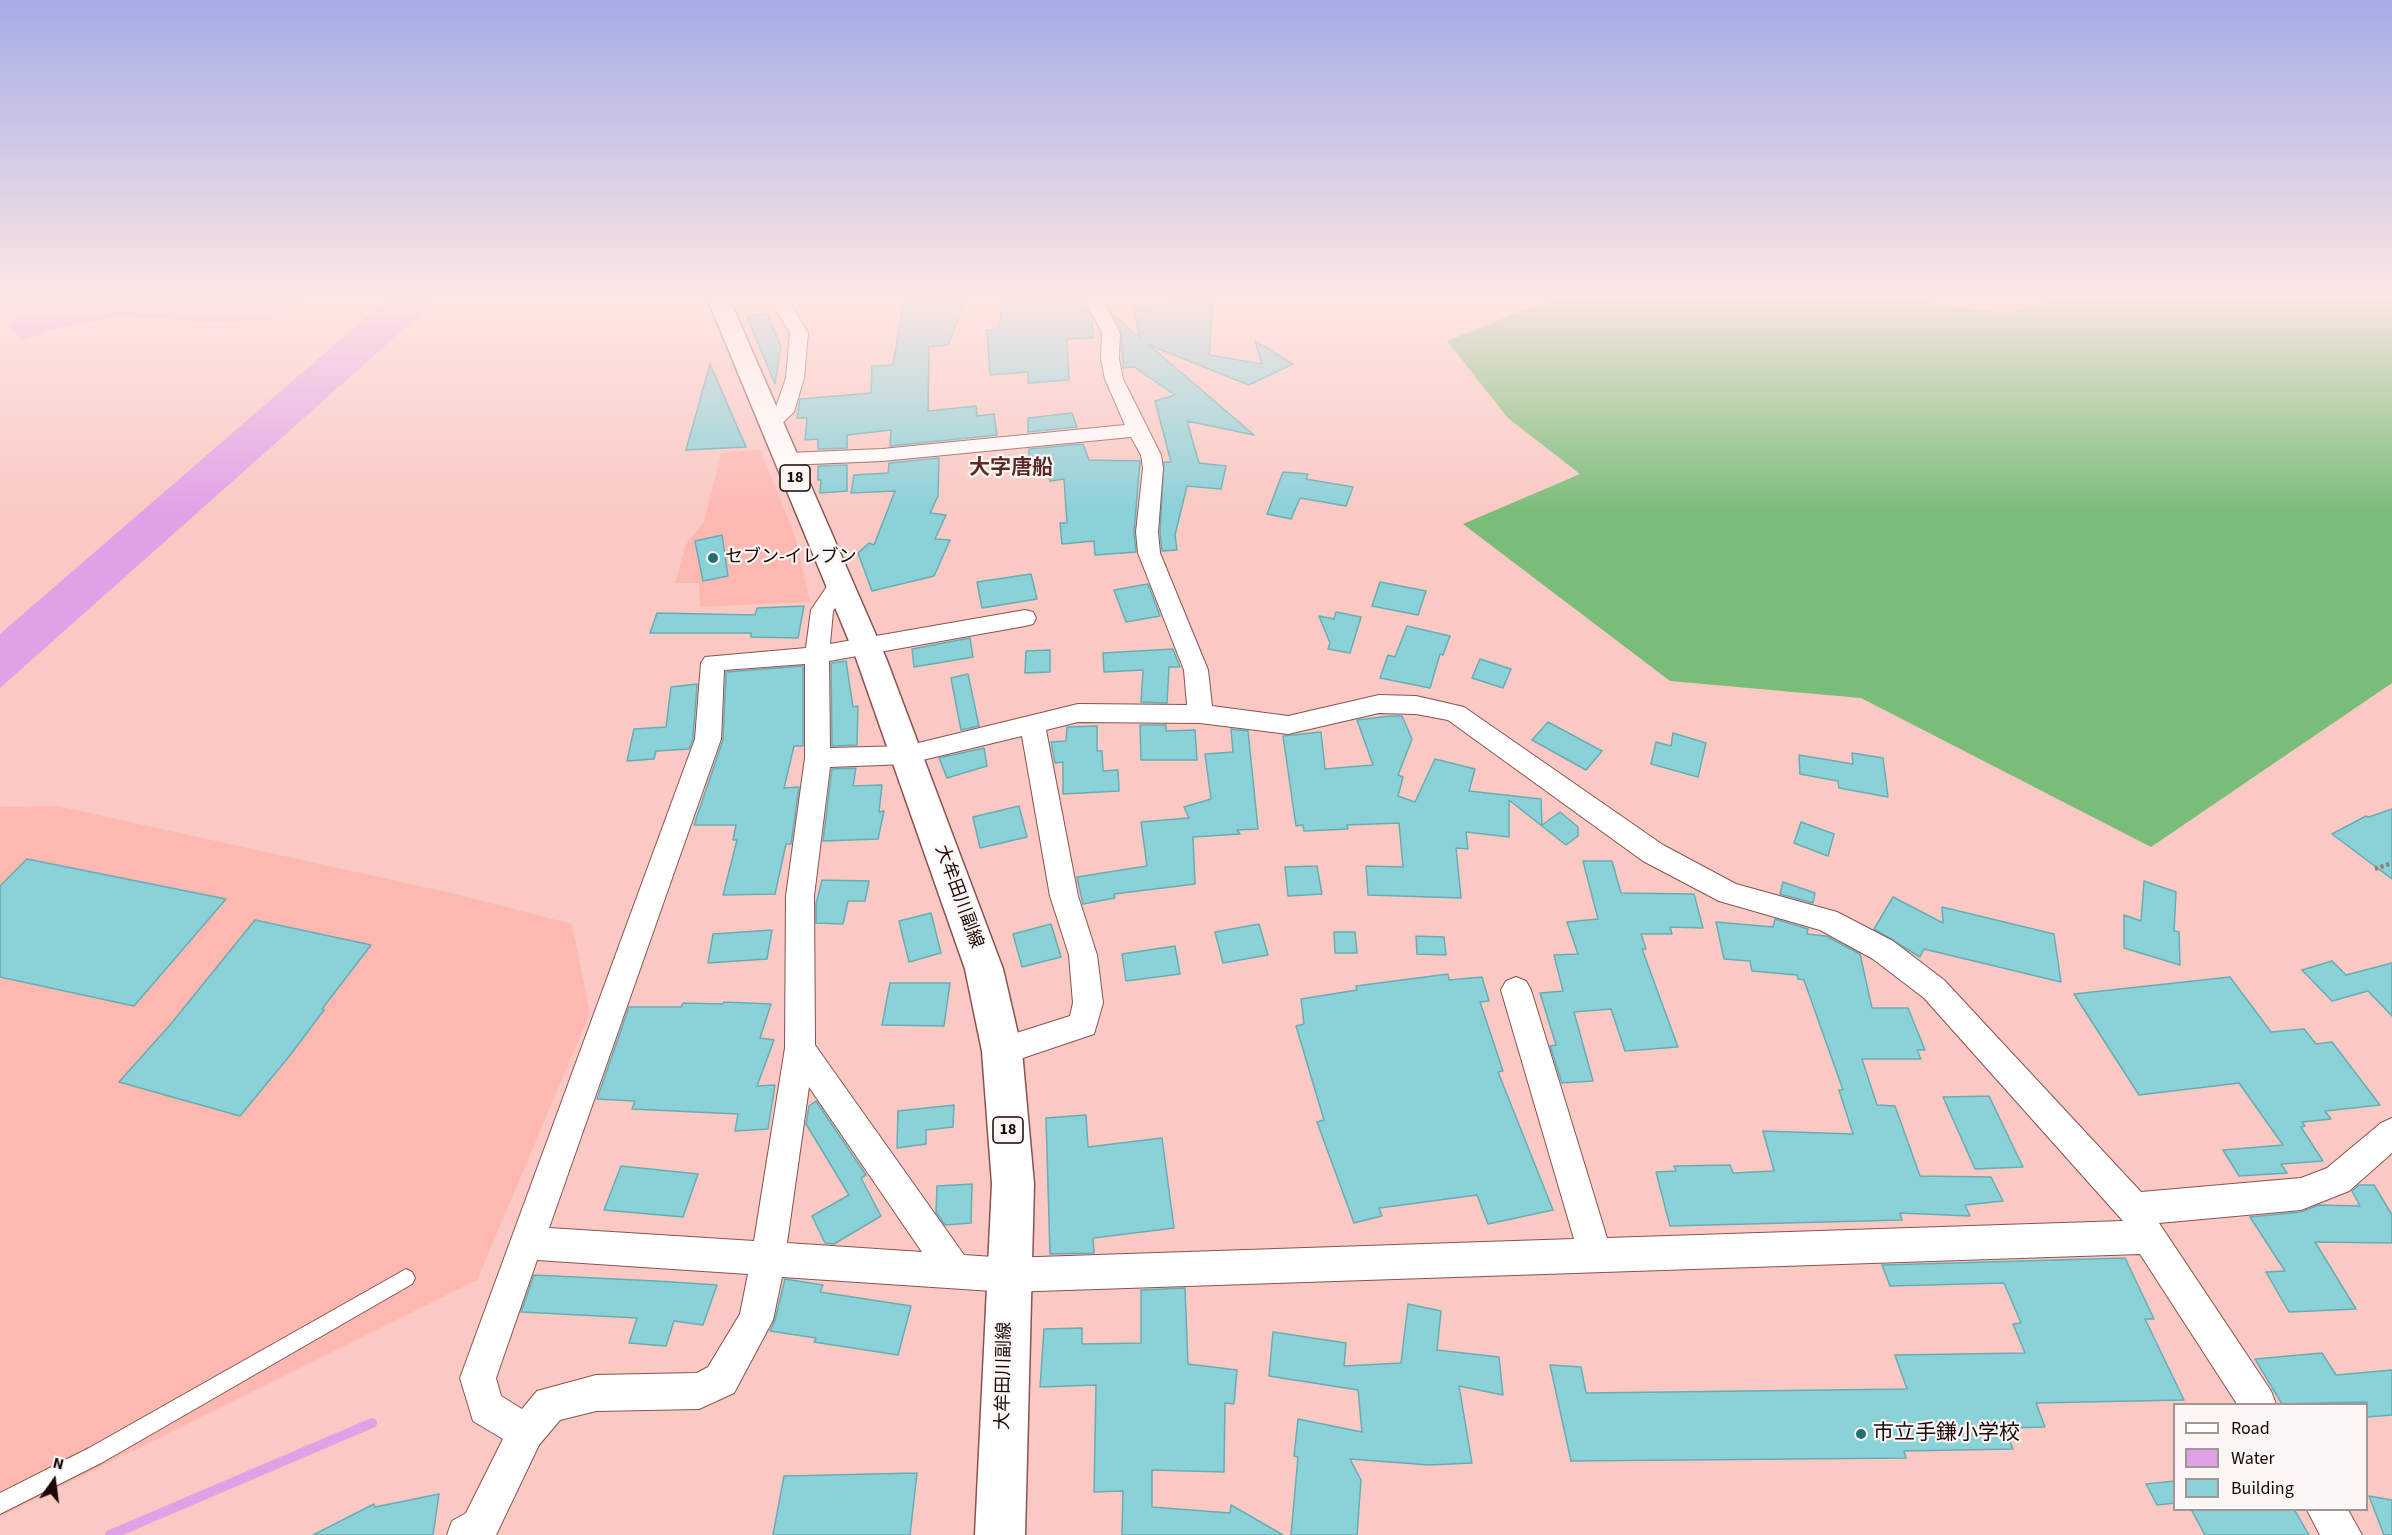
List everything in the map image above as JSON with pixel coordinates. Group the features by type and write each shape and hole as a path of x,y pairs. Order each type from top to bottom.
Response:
{"main road":[{"name":"大牟田川副線","path":"748,370 866,646 984,969 1002,1051 1012,1184 1000,1535"}],"street":[{"path":"770,424 784,412 796,370"},
{"path":"1112,370 1114,379 1151,455 1153,468 1147,532 1149,553 1197,670 1200,714"},
{"path":"787,459 882,454 1138,430"},
{"path":"466,1535 480,1527 526,1432 550,1404 596,1393 699,1391 721,1380 756,1320 768,1259 800,1048 800,896 818,758 817,655 822,610 840,584"},
{"path":"526,1432 486,1408 478,1378 708,739 713,663 817,655 1025,618"},
{"path":"818,758 906,756 1078,713 1200,714 1288,725 1379,704 1416,705 1455,713 1653,853 1729,893 1827,920 1882,950 1934,989 2141,1223 2257,1403"},
{"path":"1002,1051 1083,1025 1088,1003 1083,955 1064,896 1033,726"},
{"path":"1516,990 1595,1255"},
{"path":"800,1048 956,1273"},
{"path":"528,1243 1008,1275 1595,1255 2141,1223 2301,1194 2338,1180 2392,1133"},
{"path":"2327,1511 2343,1535"}],"lane":[{"path":"0,1504 96,1455 406,1278"}],"path":[{"path":"2374,869 2392,863"}],"shaded area":[{"path":"760,449 795,536 810,602 700,607 699,583 675,583 686,544 704,522 721,453"},
{"path":"57,806 451,893 572,924 590,1013 477,1280 0,1517 0,807"}],"green space":[{"path":"1470,370 2392,370 2392,683 2151,847 1861,698 1670,681 1463,524 1580,474 1508,418"}],"water":[{"path":"306,370 358,370 0,688 0,634"}],"building":[{"path":"708,370 712,370 746,447 686,450"},
{"path":"769,370 777,370 775,384"},
{"path":"872,370 929,370 928,411 976,406 977,416 994,414 997,435 890,446 891,430 847,435 847,448 818,449 818,439 805,440 807,418 797,418 800,399 871,393"},
{"path":"990,370 1068,370 1069,380 1028,383 1028,372 990,375"},
{"path":"1138,370 1178,370 1254,435 1187,421 1199,463 1226,466 1221,489 1187,486 1175,535 1177,550 1162,551 1160,532 1164,462 1171,462 1155,401 1175,395"},
{"path":"1211,370 1281,370 1249,385"},
{"path":"1072,413 1077,427 1028,432 1028,418"},
{"path":"1083,444 1089,460 1140,461 1134,532 1136,552 1095,555 1094,541 1062,544 1060,523 1067,523 1064,479 1050,481 1047,472 1029,474 1029,449"},
{"path":"939,458 938,496 930,513 946,515 935,539 950,540 934,576 872,591 858,553 869,543 874,545 895,491 851,493 854,475 888,473 889,463"},
{"path":"847,465 847,491 820,493 821,480 818,480 818,466"},
{"path":"1283,472 1308,474 1306,479 1353,487 1346,506 1300,498 1291,519 1267,514"},
{"name":"セブン-イレブン","path":"722,535 728,576 703,581 695,541"},
{"path":"1031,574 1037,599 982,608 977,582"},
{"path":"1380,582 1426,591 1418,615 1372,606"},
{"path":"1148,584 1160,616 1126,622 1114,590"},
{"path":"804,606 798,638 751,637 751,633 650,633 657,613 755,615 757,608"},
{"path":"1336,612 1361,617 1350,653 1328,649 1330,643 1319,616 1334,619"},
{"path":"1407,626 1450,636 1443,655 1440,654 1430,688 1380,678 1388,655 1395,657"},
{"path":"970,638 973,657 914,667 912,649"},
{"path":"1173,649 1180,667 1169,667 1167,703 1141,702 1143,670 1104,672 1103,653"},
{"path":"1050,650 1050,672 1025,673 1026,651"},
{"path":"1480,659 1511,669 1503,688 1472,678"},
{"path":"846,661 853,707 858,706 857,745 832,746 831,663"},
{"path":"803,666 803,746 794,746 784,788 799,787 791,844 786,844 775,894 723,895 737,840 733,840 736,825 694,825 723,740 726,672"},
{"path":"968,674 979,726 961,730 951,678"},
{"path":"697,684 693,739 689,749 656,751 654,759 627,761 634,729 666,727 671,687"},
{"path":"1402,716 1412,739 1398,775 1403,777 1398,796 1415,802 1435,759 1475,769 1469,791 1541,799 1542,825 1560,812 1578,827 1578,836 1566,845 1509,800 1509,837 1466,832 1468,849 1456,848 1461,898 1368,895 1366,866 1403,867 1399,823 1347,825 1348,829 1304,831 1303,825 1296,826 1283,736 1321,732 1325,769 1373,765 1357,720"},
{"path":"1548,722 1602,751 1586,770 1532,740"},
{"path":"1140,725 1166,725 1166,731 1195,730 1197,760 1141,760"},
{"path":"1097,726 1097,751 1102,751 1103,771 1118,770 1119,791 1063,794 1063,762 1055,763 1051,742 1066,741 1067,727"},
{"path":"1231,729 1248,731 1258,829 1237,830 1240,834 1193,837 1195,884 1114,894 1115,898 1083,904 1077,877 1147,866 1141,822 1189,818 1184,807 1211,799 1205,754 1233,752"},
{"path":"1673,733 1706,743 1698,777 1651,764 1656,742 1671,746"},
{"path":"984,748 987,766 947,778 939,758"},
{"path":"1852,753 1883,758 1888,797 1839,788 1838,781 1800,774 1799,755 1853,764"},
{"path":"856,768 853,786 882,785 879,812 884,811 878,839 823,841 832,769"},
{"path":"1019,806 1027,837 980,848 973,817"},
{"path":"2392,809 2392,879 2332,834 2366,816"},
{"path":"1801,822 1834,834 1828,856 1794,843"},
{"path":"27,859 226,899 134,1006 0,977 0,886"},
{"path":"1583,861 1612,861 1621,893 1694,894 1703,928 1670,927 1672,934 1641,934 1646,949 1642,949 1678,1047 1625,1051 1611,1009 1574,1012 1593,1081 1562,1083 1550,1046 1556,1045 1540,993 1563,991 1554,955 1578,954 1567,922 1598,919"},
{"path":"1317,866 1322,894 1288,896 1285,867"},
{"path":"822,880 869,881 865,901 848,901 843,924 816,923 816,904"},
{"path":"2144,881 2176,892 2174,931 2179,932 2180,965 2124,948 2124,915 2141,921"},
{"path":"1783,882 1815,893 1813,903 1780,894"},
{"path":"1893,897 1943,923 1942,907 2054,934 2061,982 1924,949 1920,957 1874,929"},
{"path":"931,913 941,953 909,962 899,921"},
{"path":"1775,919 1808,929 1807,934 1826,936 1860,954 1872,1008 1908,1008 1925,1050 1917,1050 1921,1059 1862,1059 1877,1105 1895,1106 1920,1176 1991,1177 2003,1201 1965,1205 1970,1216 1900,1213 1902,1220 1670,1226 1656,1172 1676,1171 1674,1166 1730,1165 1733,1173 1774,1171 1763,1131 1853,1134 1839,1090 1843,1090 1804,980 1798,979 1797,975 1752,971 1750,961 1724,959 1716,922 1773,927"},
{"path":"255,920 371,945 291,1054 240,1116 119,1082 170,1025"},
{"path":"1051,924 1061,957 1022,967 1013,934"},
{"path":"1259,924 1268,955 1223,963 1215,932"},
{"path":"772,930 767,959 708,963 713,934"},
{"path":"1334,932 1355,932 1357,953 1335,953"},
{"path":"1416,936 1444,937 1446,955 1417,954"},
{"path":"1175,946 1180,974 1126,981 1122,954"},
{"path":"2332,961 2346,975 2392,963 2392,1016 2368,991 2332,1001 2302,970"},
{"path":"1448,974 1449,980 1482,977 1489,1001 1480,1002 1503,1071 1498,1072 1553,1210 1488,1224 1477,1195 1379,1208 1382,1216 1354,1223 1317,1122 1324,1120 1296,1026 1304,1024 1301,999 1357,990 1356,986"},
{"path":"2230,977 2271,1032 2304,1029 2316,1044 2332,1042 2380,1105 2325,1111 2331,1119 2302,1122 2305,1126 2301,1127 2323,1161 2281,1164 2287,1173 2239,1176 2223,1150 2283,1145 2239,1083 2139,1095 2074,994"},
{"path":"890,983 950,983 944,1026 882,1025"},
{"path":"724,1002 771,1004 760,1038 774,1040 757,1086 775,1085 768,1129 735,1131 738,1114 632,1109 635,1101 597,1099 629,1007 681,1007 683,1003 723,1004"},
{"path":"1989,1096 2023,1167 1975,1169 1943,1097"},
{"path":"816,1101 866,1175 861,1178 881,1216 834,1244 825,1243 812,1216 849,1195 806,1124 809,1106"},
{"path":"954,1105 953,1127 926,1130 926,1144 897,1148 898,1111"},
{"path":"1086,1115 1088,1147 1162,1138 1174,1228 1093,1238 1094,1253 1050,1254 1046,1118"},
{"path":"621,1166 698,1174 683,1217 604,1210"},
{"path":"972,1184 971,1223 945,1225 936,1212 937,1186"},
{"path":"2359,1185 2374,1185 2392,1215 2392,1243 2315,1242 2356,1309 2289,1312 2266,1272 2285,1271 2250,1217 2301,1212 2319,1205 2360,1206 2352,1191"},
{"path":"2125,1258 2154,1319 2145,1319 2184,1400 2036,1403 2045,1427 2005,1428 2013,1449 1904,1451 1906,1458 1571,1461 1550,1365 1581,1367 1586,1393 1907,1389 1895,1355 2025,1353 2013,1324 2021,1323 2004,1283 1890,1286 1882,1265"},
{"path":"534,1275 717,1285 703,1325 674,1321 666,1346 629,1343 637,1318 521,1312"},
{"path":"785,1279 823,1285 820,1292 911,1306 898,1355 814,1342 816,1338 770,1331"},
{"path":"1185,1288 1188,1364 1237,1370 1234,1404 1225,1403 1224,1472 1152,1470 1152,1507 1230,1513 1231,1505 1283,1535 1122,1535 1123,1491 1094,1492 1096,1385 1040,1387 1044,1329 1082,1328 1082,1344 1141,1343 1141,1290"},
{"path":"1408,1304 1441,1311 1437,1350 1499,1357 1503,1395 1459,1386 1472,1463 1429,1465 1350,1459 1361,1480 1357,1535 1291,1535 1298,1457 1294,1456 1298,1419 1362,1432 1358,1390 1269,1376 1273,1332 1346,1343 1344,1366 1401,1363"},
{"path":"2322,1353 2336,1375 2392,1370 2392,1415 2368,1417 2367,1402 2281,1403 2255,1359"},
{"path":"917,1473 910,1535 773,1535 784,1476"},
{"path":"2173,1481 2173,1503 2157,1505 2146,1484"},
{"path":"439,1494 433,1535 313,1535 374,1504 375,1507"},
{"path":"2369,1496 2392,1500 2392,1535 2384,1535"},
{"path":"2192,1511 2295,1511 2309,1535 2205,1535"}],"waterway":[{"path":"110,1535 372,1423"}],"place":[{"name":"セブン-イレブン","path":"713,558"},
{"name":"市立手鎌小学校","path":"1861,1434"}],"district":[{"name":"大字唐船","path":"1011,469"}]}
